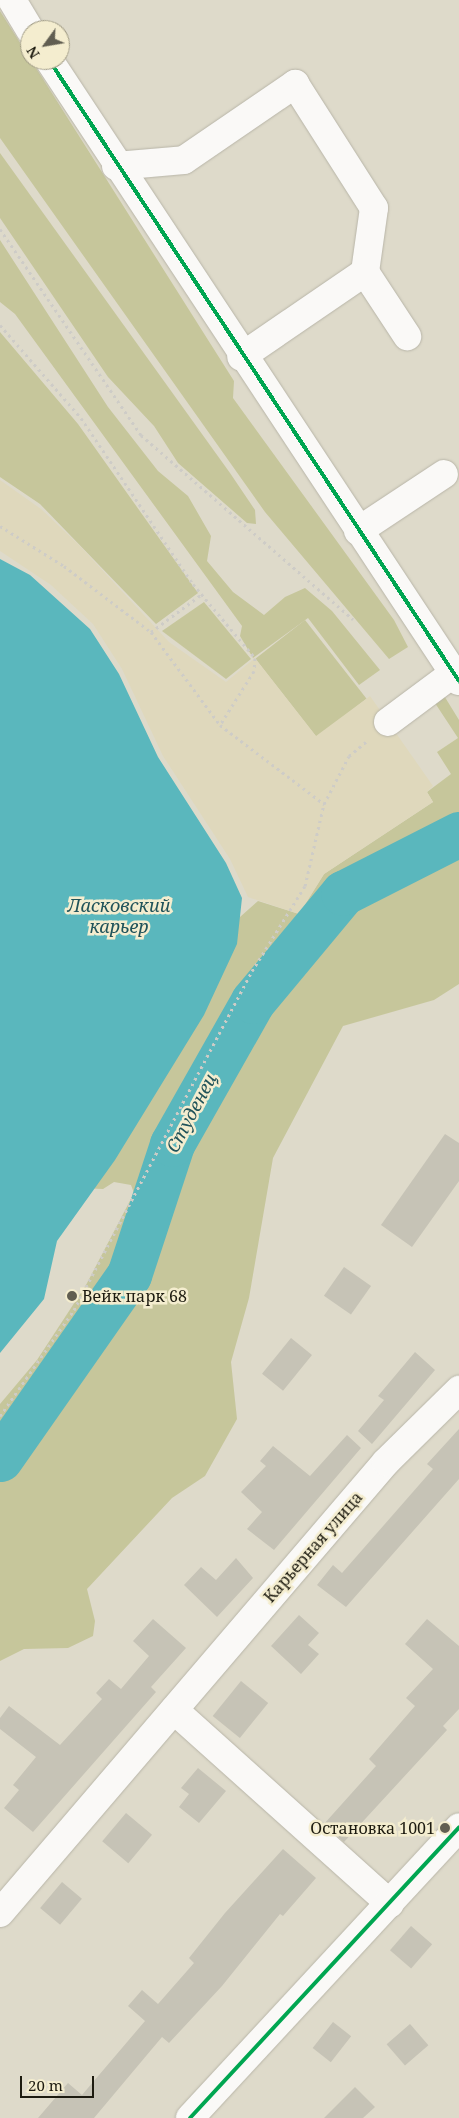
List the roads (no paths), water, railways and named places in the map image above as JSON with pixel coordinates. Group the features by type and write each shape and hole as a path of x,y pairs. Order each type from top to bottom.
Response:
{"street":[{"path":"12,0 24,20"},
{"path":"55,70 241,357 456,677 388,722"},
{"path":"116,166 184,160 295,84 374,208 365,272 407,336"},
{"path":"241,357 365,272"},
{"path":"358,531 444,474"},
{"name":"Карьерная улица","path":"0,1913 386,1462 459,1390"},
{"path":"174,1710 390,1904"},
{"path":"190,2118 459,1828"}],"water":[{"name":"Ласковский карьер","path":"0,559 30,575 90,629 119,674 158,757 226,863 242,898 237,944 204,1015 115,1160 57,1241 44,1299 0,1353"}],"waterway":[{"name":"Студенец","path":"0,1459 129,1275 172,1144 253,1001 343,893 459,834"}],"place":[{"name":"Вейк парк 68","path":"72,1296"},
{"name":"Остановка 1001","path":"445,1828"}]}
